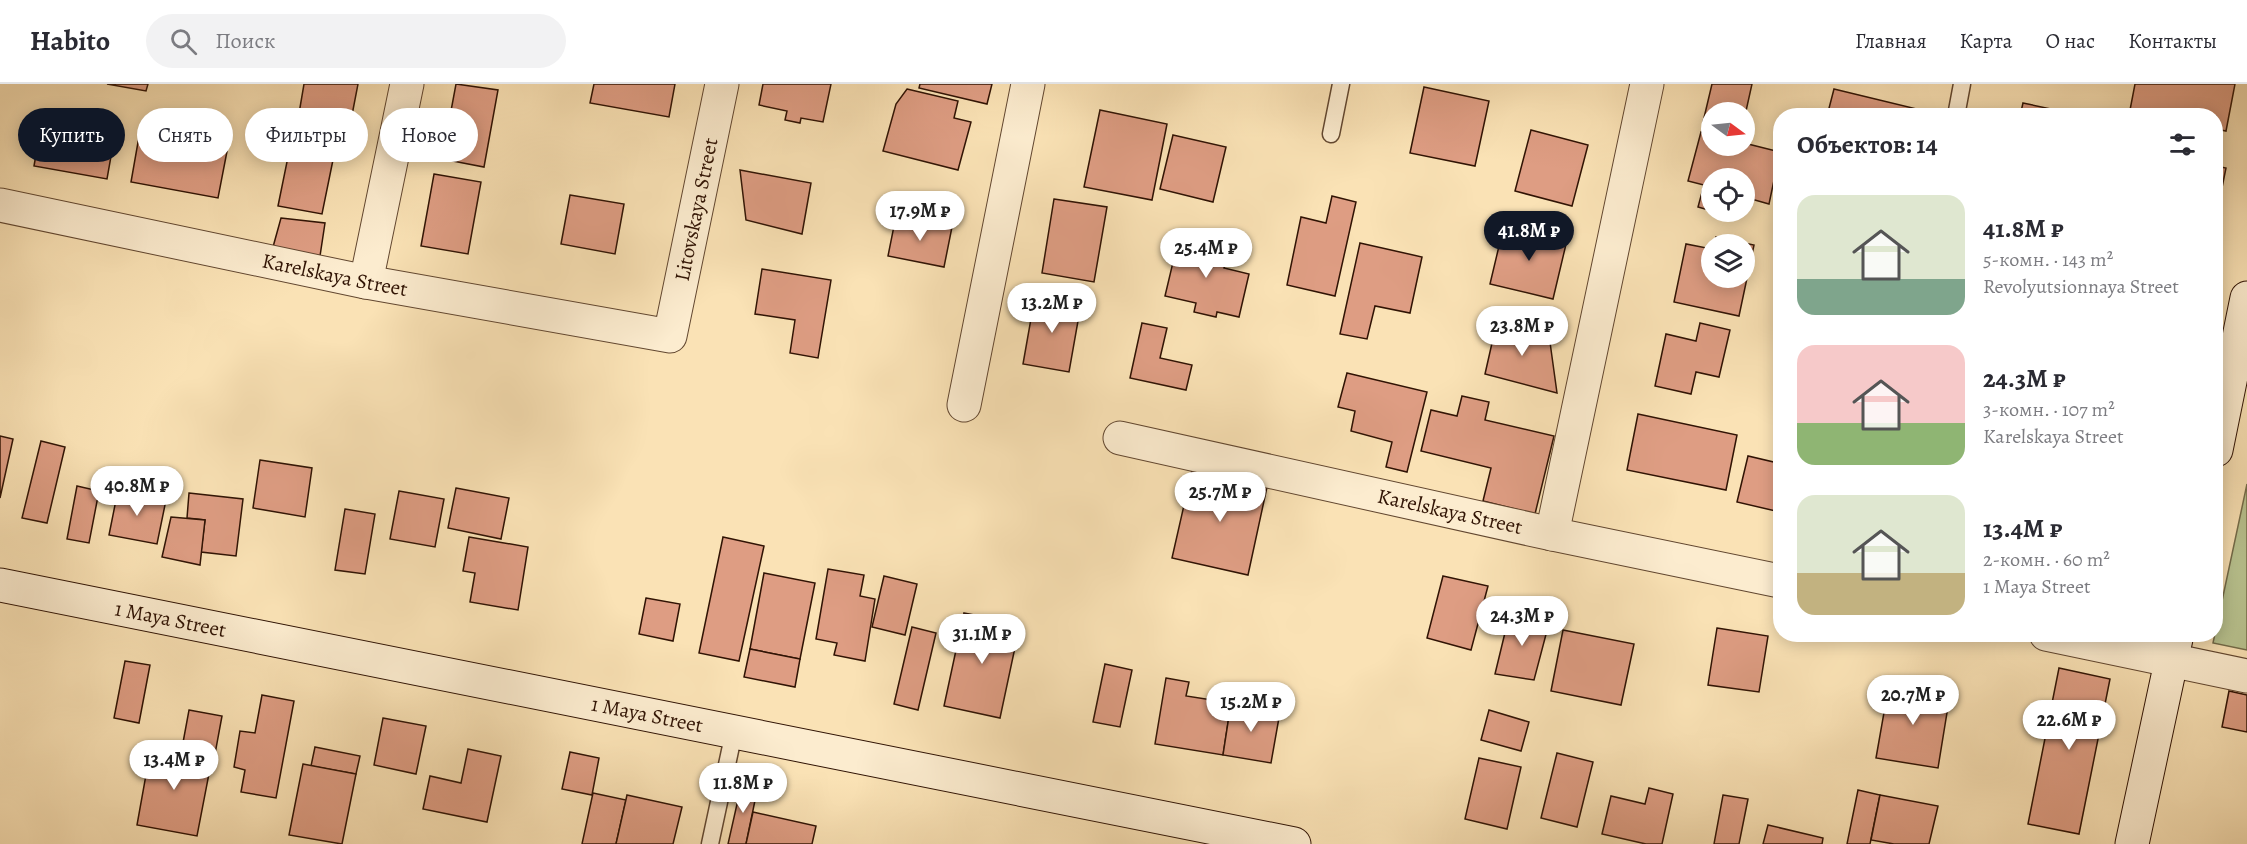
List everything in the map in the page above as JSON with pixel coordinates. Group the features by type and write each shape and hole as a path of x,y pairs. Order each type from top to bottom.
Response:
{"street":[{"path":"366,282 407,84"},
{"name":"Litovskaya Street","path":"670,336 722,84"},
{"path":"964,405 1028,84"},
{"path":"1552,534 1647,84"},
{"name":"Karelskaya Street","path":"0,206 366,282 670,336"},
{"path":"2223,416 2247,298"},
{"name":"Karelskaya Street","path":"1120,438 1552,534 1773,579"},
{"name":"1 Maya Street","path":"0,585 1294,844"},
{"path":"2125,642 2174,647 2247,676"},
{"path":"2132,844 2174,647"}],"lane":[{"path":"1331,134 1341,84"},
{"path":"1958,108 1962,84"},
{"path":"710,844 734,732"}],"green space":[{"path":"2247,484 2247,650 2213,643 2223,642 2223,596"}],"building":[{"path":"107,84 148,84 146,91"},
{"path":"304,84 358,84 353,108 300,108"},
{"path":"456,84 498,90 484,167 458,162 478,162 478,108 452,108"},
{"path":"594,84 675,84 669,117 590,103"},
{"path":"763,84 831,84 823,122 801,118 800,123 785,120 787,111 759,105"},
{"path":"920,84 992,84 987,104 919,88"},
{"path":"1712,84 1752,84 1748,102 1708,102"},
{"path":"2135,84 2235,84 2226,131 2223,130 2223,108 2130,108"},
{"path":"1424,87 1489,101 1475,166 1410,153"},
{"path":"907,89 958,101 954,118 971,122 958,170 883,151 896,104"},
{"path":"1834,89 1913,108 1829,108"},
{"path":"2023,103 2046,108 2022,108"},
{"path":"1100,110 1167,124 1152,200 1084,187"},
{"path":"1531,130 1588,145 1572,206 1515,191"},
{"path":"1701,132 1701,156 1755,156 1755,146 1773,150 1773,185 1769,204 1755,200 1755,168 1701,168 1701,184 1688,181"},
{"path":"1173,135 1226,147 1213,202 1160,189"},
{"path":"137,148 137,162 225,162 218,198 131,182"},
{"path":"35,162 110,162 107,179 34,166"},
{"path":"287,162 333,162 322,214 278,206"},
{"path":"2223,167 2226,168 2223,183"},
{"path":"740,170 811,183 802,234 746,220"},
{"path":"434,174 481,182 468,254 421,246"},
{"path":"570,195 624,204 615,254 561,244"},
{"path":"1332,196 1356,202 1335,296 1287,285 1301,217 1326,223"},
{"path":"1054,199 1107,207 1094,282 1042,273"},
{"path":"896,216 952,227 944,267 888,256"},
{"path":"281,218 325,223 320,256 273,247"},
{"path":"1504,225 1567,240 1553,299 1490,284"},
{"path":"1179,237 1229,248 1224,268 1249,274 1239,317 1217,312 1216,317 1194,312 1196,303 1165,296"},
{"path":"1360,243 1422,257 1410,313 1375,306 1367,339 1340,334"},
{"path":"1686,244 1701,247 1701,288 1745,288 1739,316 1674,302"},
{"path":"762,269 831,280 818,358 790,353 795,320 755,314"},
{"path":"1035,296 1081,304 1069,372 1023,364"},
{"path":"1497,321 1549,335 1557,393 1485,374"},
{"path":"1142,323 1167,328 1160,358 1192,365 1186,390 1130,378"},
{"path":"1700,323 1730,330 1719,377 1696,372 1691,394 1655,386 1666,334 1696,341"},
{"path":"1347,373 1427,392 1407,472 1386,467 1392,442 1351,431 1355,411 1338,407"},
{"path":"1462,396 1489,402 1485,420 1554,436 1535,514 1483,501 1491,468 1421,451 1431,410 1457,416"},
{"path":"1638,414 1737,435 1726,490 1627,470"},
{"path":"0,436 13,439 0,498"},
{"path":"41,441 65,447 47,523 22,518"},
{"path":"1748,456 1773,462 1773,510 1737,502"},
{"path":"260,460 312,468 305,517 253,508"},
{"path":"1192,470 1267,487 1248,575 1172,558"},
{"path":"77,486 99,491 89,543 67,539"},
{"path":"456,488 509,498 501,539 448,528"},
{"path":"118,490 166,500 157,544 109,535"},
{"path":"399,491 444,499 435,547 390,539"},
{"path":"189,493 243,499 236,556 201,552 205,520 187,518"},
{"path":"345,509 375,514 365,574 335,570"},
{"path":"171,517 205,520 200,565 162,557"},
{"path":"469,537 528,547 518,610 470,602 475,573 463,571"},
{"path":"723,537 764,546 739,661 699,653"},
{"path":"828,569 864,575 860,596 875,599 865,661 834,655 837,643 816,639"},
{"path":"764,573 815,583 800,659 750,649"},
{"path":"884,576 917,584 905,635 872,627"},
{"path":"1443,576 1488,586 1471,650 1427,638"},
{"path":"646,598 680,604 673,641 639,634"},
{"path":"1510,612 1549,623 1534,680 1495,674"},
{"path":"964,613 1020,624 1000,718 944,706"},
{"path":"912,627 936,633 918,710 894,704"},
{"path":"1717,628 1768,636 1759,692 1708,685"},
{"path":"1563,630 1634,644 1621,705 1551,691"},
{"path":"750,649 800,659 795,687 744,677"},
{"path":"125,661 150,665 139,723 114,718"},
{"path":"1105,664 1132,670 1120,727 1093,722"},
{"path":"2059,668 2110,679 2079,834 2028,824"},
{"path":"1166,678 1189,682 1186,696 1231,703 1223,755 1155,744"},
{"path":"1889,684 1950,694 1938,768 1876,758"},
{"path":"2229,691 2247,695 2247,732 2222,727"},
{"path":"262,695 294,701 276,798 241,792 245,770 234,767 240,731 255,733"},
{"path":"1231,703 1280,712 1271,763 1223,755"},
{"path":"189,710 222,716 215,754 182,748"},
{"path":"1489,710 1529,722 1521,751 1481,740"},
{"path":"383,718 426,726 416,774 374,765"},
{"path":"151,747 212,758 197,836 137,825"},
{"path":"315,747 360,756 356,774 311,766"},
{"path":"468,749 501,756 487,822 423,809 430,776 461,783"},
{"path":"570,752 599,758 592,795 562,789"},
{"path":"1557,753 1593,762 1577,827 1541,818"},
{"path":"1479,758 1521,767 1507,829 1465,819"},
{"path":"303,764 356,774 342,844 289,835"},
{"path":"742,782 758,786 746,844 728,844"},
{"path":"1649,788 1673,794 1662,844 1646,844 1602,834 1611,796 1645,804"},
{"path":"1858,790 1880,795 1870,844 1847,844"},
{"path":"593,793 626,800 616,844 582,844"},
{"path":"627,795 682,807 673,844 616,844"},
{"path":"1723,795 1748,799 1739,844 1714,844"},
{"path":"1880,795 1938,806 1929,844 1894,844 1871,840"},
{"path":"753,812 816,826 812,844 746,844"},
{"path":"1768,825 1823,838 1822,844 1763,844"}]}
